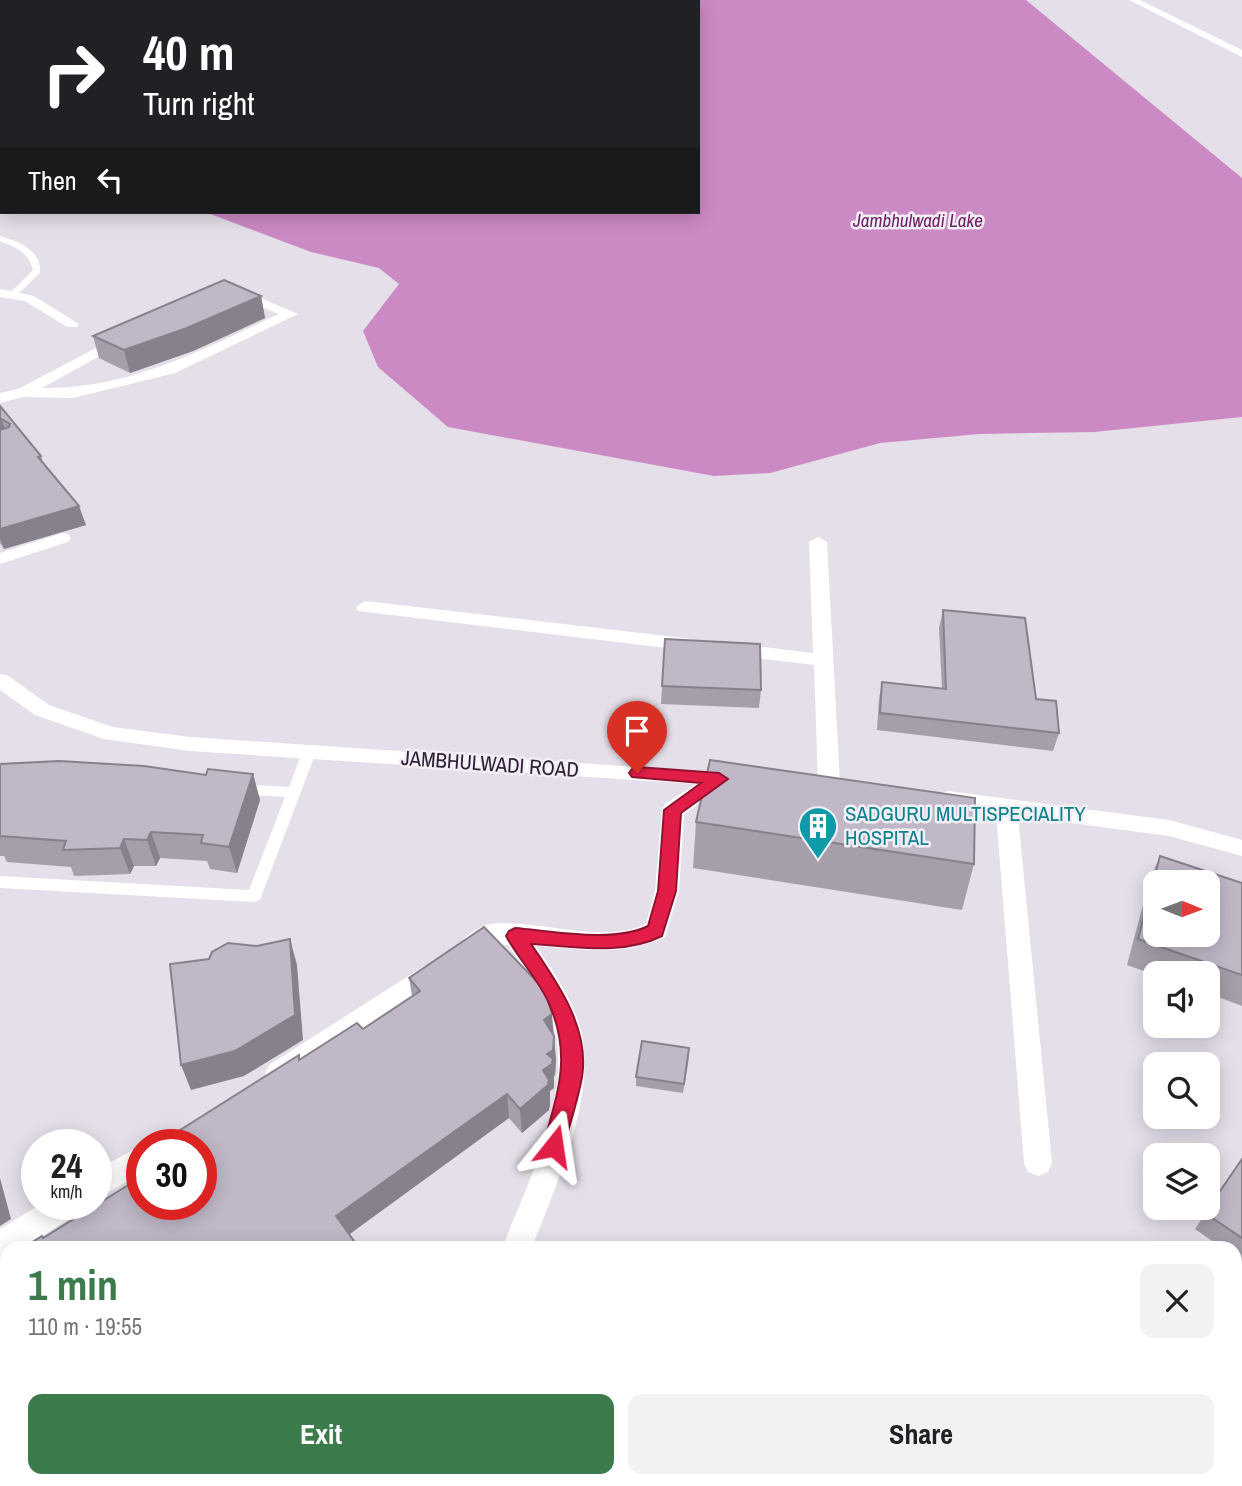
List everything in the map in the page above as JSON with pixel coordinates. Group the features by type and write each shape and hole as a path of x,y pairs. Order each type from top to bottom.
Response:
{"street":[{"path":"1133,0 1242,54"},
{"path":"23,392 73,393 170,370 292,314 231,290 219,295"},
{"path":"7,293 32,298 72,324"},
{"path":"23,392 81,363 93,353 131,336"},
{"path":"0,398 109,371"},
{"path":"0,559 62,538"},
{"path":"818,542 829,784"},
{"path":"365,607 823,660"},
{"name":"JAMBHULWADI ROAD","path":"0,680 42,710 111,734 190,744 760,780"},
{"path":"253,1088 366,1018 490,934 611,941 640,939 656,930 667,891 673,810 719,779"},
{"path":"801,783 856,787"},
{"path":"924,796 1169,828 1242,848"},
{"path":"1006,806 1038,1163"},
{"path":"515,936 555,995 570,1037 572,1075 548,1170 520,1241"},
{"path":"8,1241 41,1220"}],"lane":[{"path":"0,237 31,252 37,271 7,293"},
{"path":"0,882 254,896 309,752"},
{"path":"224,788 294,792"}],"water":[{"name":"Jambhulwadi Lake","path":"700,0 1026,0 1242,178 1242,417 1094,432 979,434 880,443 770,473 714,476 448,427 378,367 363,331 399,284 379,268 311,252 210,214 700,214"}],"building":[{"path":"224,280 261,296 187,328 124,350 93,336"},
{"path":"0,406 79,506 0,529 0,430 10,424 0,418"},
{"path":"943,610 1025,618 1036,699 1056,701 1059,733 880,713 882,682 946,689"},
{"path":"665,639 760,644 761,690 662,686"},
{"path":"710,760 975,798 974,864 696,822"},
{"path":"59,761 144,766 206,775 208,769 253,774 229,847 201,843 203,835 151,832 147,840 124,839 120,848 63,850 66,841 0,836 0,764"},
{"path":"1160,856 1203,870 1156,870"},
{"path":"1220,876 1242,883 1242,975 1220,967 1220,961 1202,961 1161,947 1220,947"},
{"path":"1143,920 1143,941 1138,939"},
{"path":"484,927 545,990 552,1014 544,1020 554,1036 553,1050 547,1054 553,1059 552,1064 543,1070 549,1080 548,1085 520,1109 507,1094 336,1216 354,1241 34,1241 72,1220 112,1220 112,1195 126,1186 126,1220 217,1220 217,1129 182,1129 299,1055 299,1060 357,1023 363,1029 420,991 409,978"},
{"path":"290,939 295,1015 235,1051 181,1065 170,964 209,959 212,952 228,943 257,946"},
{"path":"642,1041 689,1048 684,1084 636,1077"},
{"path":"1242,1159 1242,1238 1215,1220 1220,1220 1220,1191"}],"place":[{"name":"SADGURU MULTISPECIALITY HOSPITAL","path":"818,860"}],"route":[{"path":"554,1146 572,1075 570,1037 555,995 515,936 611,941 640,939 656,930 667,891 673,810 719,779 637,773"}]}
